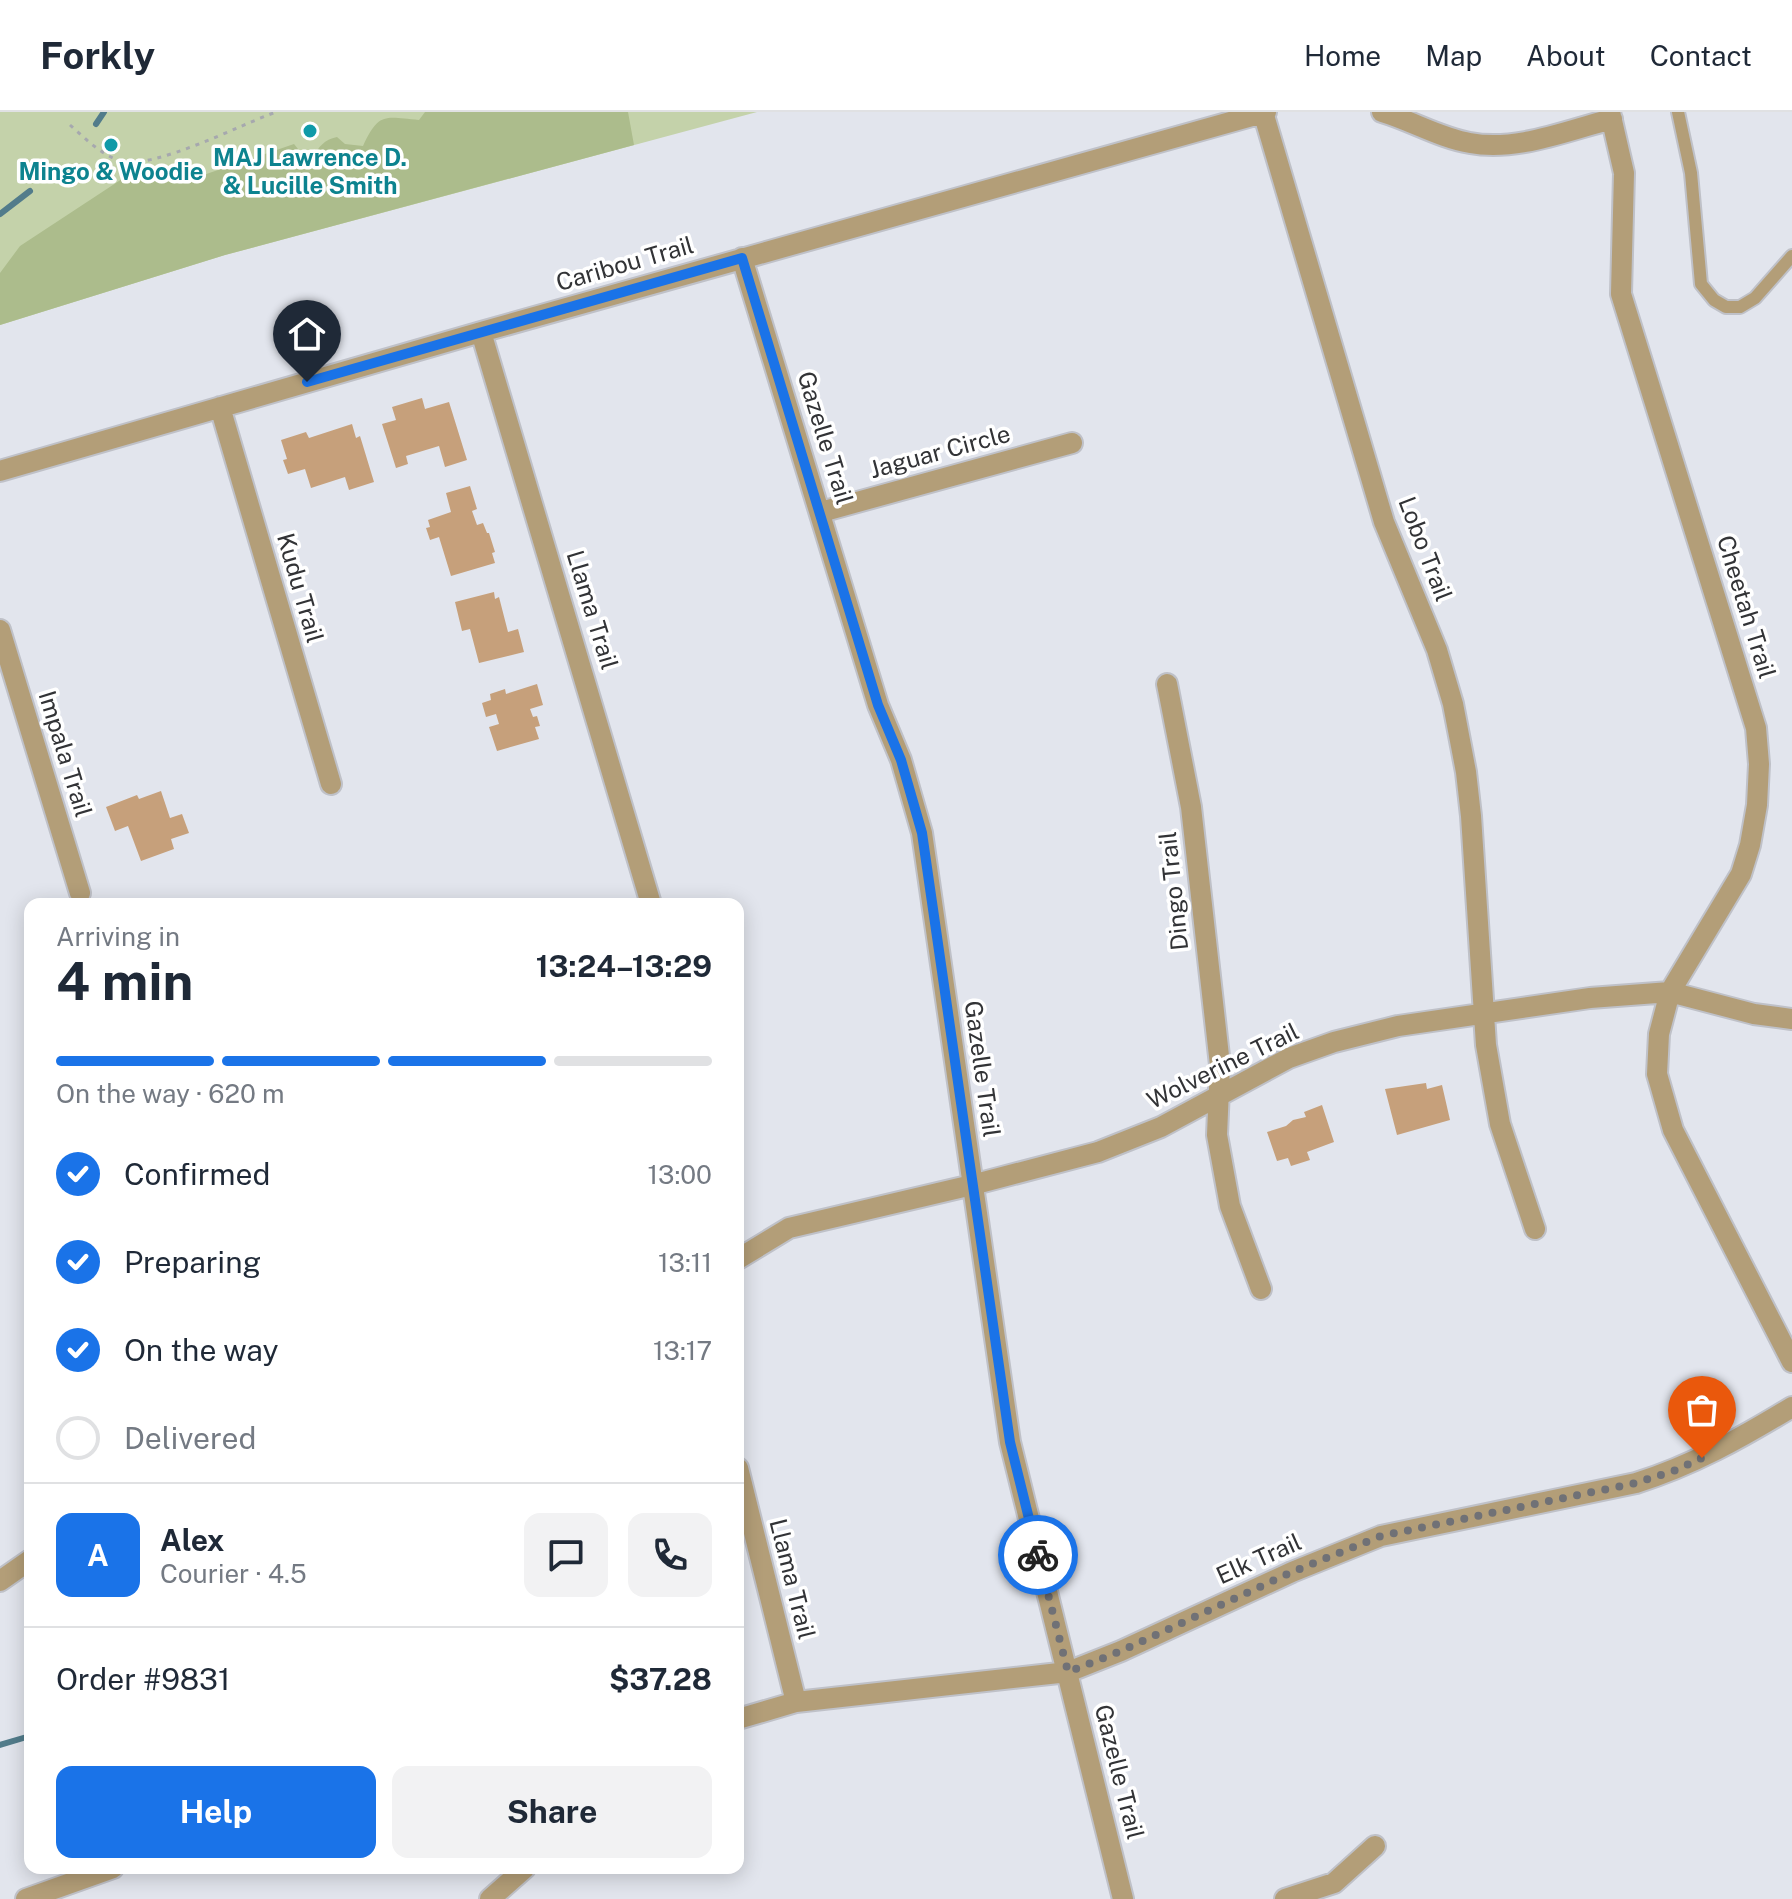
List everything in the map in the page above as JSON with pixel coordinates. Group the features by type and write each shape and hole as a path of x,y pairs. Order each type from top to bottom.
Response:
{"street":[{"name":"Caribou Trail","path":"0,471 1264,112"},
{"name":"Lobo Trail","path":"1264,112 1384,522 1437,650 1453,704 1471,816 1486,1045 1500,1124 1535,1229"},
{"path":"1382,112 1408,119 1451,139 1500,145 1528,141 1611,115"},
{"name":"Cheetah Trail","path":"1611,115 1624,173 1621,294 1756,728 1759,764 1757,805 1741,874 1670,992 1659,1034 1657,1074 1673,1130 1792,1362"},
{"name":"Gazelle Trail","path":"742,258 878,705 901,760 922,833 1010,1442 1123,1899"},
{"name":"Llama Trail","path":"481,332 649,898"},
{"name":"Kudu Trail","path":"220,407 331,784"},
{"name":"Jaguar Circle","path":"821,512 1072,443"},
{"name":"Impala Trail","path":"0,630 80,893"},
{"name":"Dingo Trail","path":"1167,684 1191,807 1220,1065 1217,1135 1230,1206 1261,1289"},
{"name":"Wolverine Trail","path":"744,1255 789,1228 1098,1152 1161,1127 1289,1058 1334,1042 1398,1026 1590,998 1670,992 1754,1014 1792,1019"},
{"name":"Elk Trail","path":"744,1717 796,1702 1068,1672 1121,1651 1292,1572 1381,1536 1636,1483 1676,1470 1728,1446 1792,1407"},
{"name":"Llama Trail","path":"744,1492 796,1702"},
{"path":"0,1581 24,1564"},
{"path":"1285,1899 1334,1883 1375,1846"},
{"path":"26,1899 96,1874"},
{"path":"490,1899 518,1874"}],"lane":[{"path":"1678,112 1691,173 1701,284 1714,300 1726,307 1740,307 1755,298 1792,256"}],"path":[{"path":"70,125 111,157 125,162 140,162 276,112"}],"green space":[{"path":"0,112 757,112 225,255 0,325"},
{"path":"425,112 628,112 634,145 225,255 0,325 0,273 20,246 125,177 180,183 294,144 302,154 313,158 329,140 337,137 345,144 363,146 374,127 384,119 419,120"}],"building":[{"path":"422,398 425,409 449,402 467,460 445,467 439,446 406,456 408,464 396,468 382,424 396,420 392,407"},
{"path":"352,424 356,438 360,436 374,482 349,490 345,477 311,488 305,469 288,474 281,440 306,432 309,438"},
{"path":"470,486 477,509 472,511 477,525 483,523 489,533 495,563 451,576 439,537 430,540 426,528 430,527 428,520 451,512 446,493"},
{"path":"494,592 495,599 499,597 508,632 518,629 524,652 479,663 470,629 462,631 455,602"},
{"path":"537,684 543,705 530,709 533,717 537,716 540,726 535,727 539,739 497,751 489,727 499,724 496,714 486,717 482,703 491,700 490,694 505,689 506,694"},
{"path":"161,791 170,818 182,814 189,833 171,839 174,849 141,861 128,826 115,831 106,807 137,795 139,799"},
{"path":"1426,1083 1427,1089 1442,1085 1450,1120 1397,1135 1385,1089"},
{"path":"1322,1105 1334,1142 1307,1152 1310,1160 1291,1166 1288,1158 1277,1161 1267,1132 1306,1117 1304,1112"}],"waterway":[{"path":"96,124 104,112"},
{"path":"0,214 30,191"},
{"path":"0,1745 24,1738"}],"way so far":[{"path":"1038,1555 1068,1672 1121,1651 1292,1572 1381,1536 1636,1483 1702,1458"}],"place":[{"name":"MAJ Lawrence D. & Lucille Smith","path":"310,131"},
{"name":"Mingo & Woodie","path":"111,145"}],"route":[{"path":"307,382 742,258 878,705 901,760 922,833 1010,1442 1038,1555"}]}
